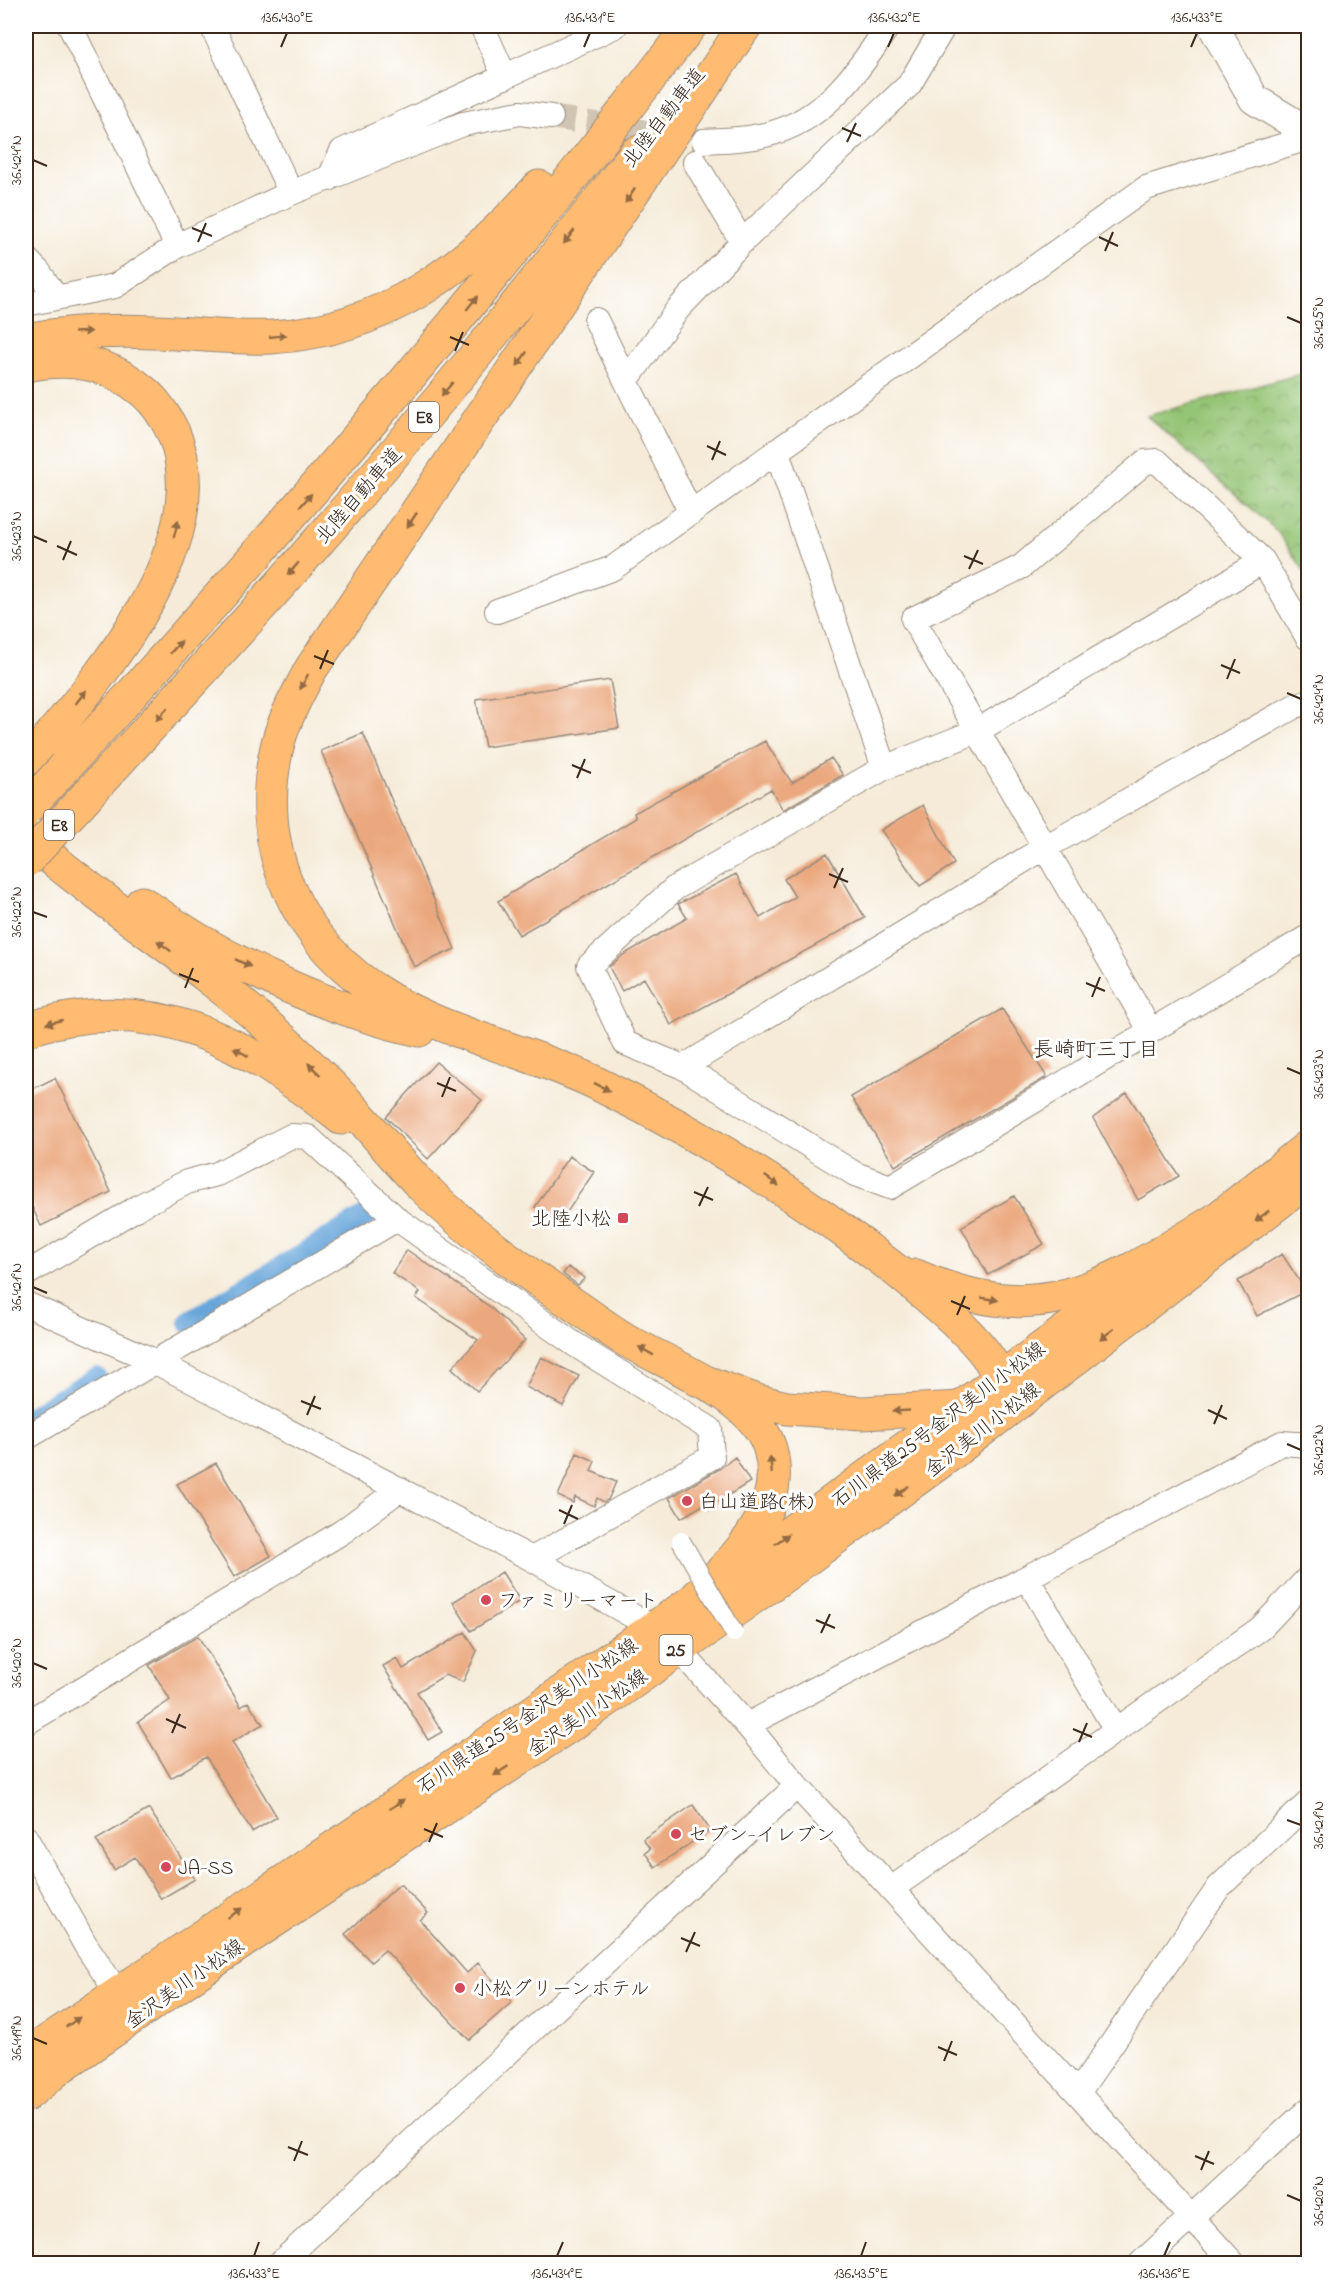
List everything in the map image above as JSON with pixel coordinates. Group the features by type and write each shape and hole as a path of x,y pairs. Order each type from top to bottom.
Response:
{"main road":[{"path":"26,340 65,333 106,331 271,337 318,331 361,319 402,301 440,279 478,250 512,218 610,107 675,26"},
{"name":"北陸自動車道","path":"26,808 45,758 195,627 347,453 478,296 690,26"},
{"name":"北陸自動車道","path":"26,861 225,646 365,487 493,334 735,26"},
{"path":"697,1379 757,1401 787,1408 862,1413 960,1408 1000,1415 999,1378 967,1333 942,1308 877,1256 738,1159 594,1082 388,999 357,977 327,949 302,916 285,882 273,847 270,808 279,741 293,703 321,652 517,367 745,26"},
{"path":"26,365 74,360 101,365 128,378 150,396 168,422 180,449 184,481 181,512 172,547 156,584 132,628 45,758"},
{"path":"26,808 70,848 169,923 241,962 289,985 369,1016 511,1049"},
{"path":"26,837 101,898 220,987 270,1028 352,1108 423,1187"},
{"path":"26,1030 54,1021 124,1014 161,1018 192,1027 226,1043 305,1092 423,1187 472,1232 536,1278 623,1338 728,1397 748,1412 762,1430 770,1450 773,1470 765,1515 753,1537 693,1601"},
{"name":"石川県道25号金沢美川小松線","path":"26,2056 693,1601 1221,1217 1308,1147"},
{"name":"金沢美川小松線","path":"26,2095 63,2065 245,1940 587,1714 862,1520 1308,1180"},
{"path":"877,1256 908,1273 963,1294 1018,1303 1042,1301 1100,1286 1140,1266 1221,1217"}],"street":[{"path":"70,26 177,246"},
{"path":"213,26 291,193"},
{"path":"482,26 505,77"},
{"path":"329,179 342,151 615,26"},
{"path":"742,242 699,152 794,125 827,105 858,72 888,26"},
{"path":"626,381 678,309 742,242 909,85 944,26"},
{"path":"1213,26 1254,99 1308,132"},
{"path":"26,304 115,286 177,246 291,193 463,124 520,114 551,117"},
{"path":"497,611 613,568 1146,188 1308,138"},
{"path":"26,259 39,272 56,297"},
{"path":"596,320 691,513"},
{"path":"777,452 884,768"},
{"path":"1150,1030 913,619 1021,567 1145,462 1157,461 1263,561 1308,638"},
{"path":"1263,561 976,731 884,768 675,888 589,966 625,1042 683,1067 855,1174 890,1187 1308,937"},
{"path":"683,1067 1044,848 1295,706 1308,702"},
{"path":"26,1274 142,1205 187,1182 228,1151 287,1119"},
{"path":"187,1182 218,1174 291,1136 308,1137 397,1219 574,1344 710,1429 712,1457 532,1559"},
{"path":"26,1438 397,1219"},
{"path":"26,1304 154,1361 532,1559 654,1628 678,1649 747,1725 796,1786 1234,2264"},
{"path":"747,1725 1282,1443 1308,1445"},
{"path":"26,1723 342,1532 400,1489"},
{"path":"681,1541 734,1633"},
{"path":"1027,1578 1116,1730"},
{"path":"891,1889 1261,1628 1308,1578"},
{"path":"279,2264 796,1786"},
{"path":"1078,2093 1219,1887 1308,1803"},
{"path":"26,1838 85,1944 117,1992"},
{"path":"1140,2264 1308,2110"}],"green space":[{"path":"1308,372 1308,576 1277,531 1147,416"}],"building":[{"path":"610,680 619,728 485,747 476,699"},
{"path":"363,733 455,949 414,967 321,751"},
{"path":"765,741 792,783 831,758 843,775 783,810 771,789 519,935 498,901 636,818 634,813"},
{"path":"923,805 954,864 920,886 881,830"},
{"path":"827,853 865,918 671,1025 644,978 622,991 609,967 623,955 687,918 678,904 736,874 760,918 795,897 784,879"},
{"path":"1002,1009 1047,1077 895,1166 851,1097"},
{"path":"436,1062 482,1100 428,1159 386,1117"},
{"path":"55,1078 111,1192 41,1226 26,1194 26,1092"},
{"path":"1127,1093 1179,1176 1138,1200 1093,1118"},
{"path":"569,1156 594,1172 559,1224 535,1207"},
{"path":"1014,1196 1044,1244 988,1275 961,1227"},
{"path":"407,1250 489,1306 525,1340 477,1391 452,1368 478,1340 416,1298 420,1292 392,1273"},
{"path":"1282,1254 1306,1291 1257,1316 1238,1281"},
{"path":"568,1267 585,1278 578,1285 563,1274"},
{"path":"541,1357 579,1376 563,1406 526,1387"},
{"path":"577,1453 595,1461 591,1471 616,1482 608,1500 604,1502 597,1498 594,1506 575,1497 573,1503 558,1496"},
{"path":"735,1457 750,1482 706,1509 703,1505 681,1518 669,1498"},
{"path":"216,1463 271,1556 234,1577 177,1484"},
{"path":"502,1572 520,1601 471,1631 453,1602"},
{"path":"465,1632 477,1651 463,1682 445,1675 417,1692 442,1732 428,1740 383,1666 397,1658 403,1669"},
{"path":"198,1636 241,1707 248,1702 263,1724 232,1742 277,1817 252,1832 206,1757 171,1778 138,1722 170,1700 149,1665"},
{"name":"セブン-イレブン","path":"693,1805 710,1830 655,1867 645,1853 650,1849 643,1839"},
{"path":"149,1809 195,1879 161,1899 135,1857 114,1870 96,1840"},
{"name":"小松グリーンホテル","path":"400,1884 428,1913 420,1920 467,1973 478,1963 512,2002 469,2040 385,1950 371,1962 345,1934"}],"waterway":[{"path":"190,1322 368,1215"},
{"path":"26,1420 96,1378"}],"tunnel":[{"path":"551,117 704,141"}],"place":[{"name":"北陸小松","path":"623,1218"},
{"name":"白山道路(株)","path":"687,1501"},
{"name":"ファミリーマート","path":"486,1600"},
{"name":"セブン-イレブン","path":"676,1834"},
{"name":"JA-SS","path":"166,1867"},
{"name":"小松グリーンホテル","path":"460,1988"}],"district":[{"name":"長崎町三丁目","path":"1096,1049"}]}
